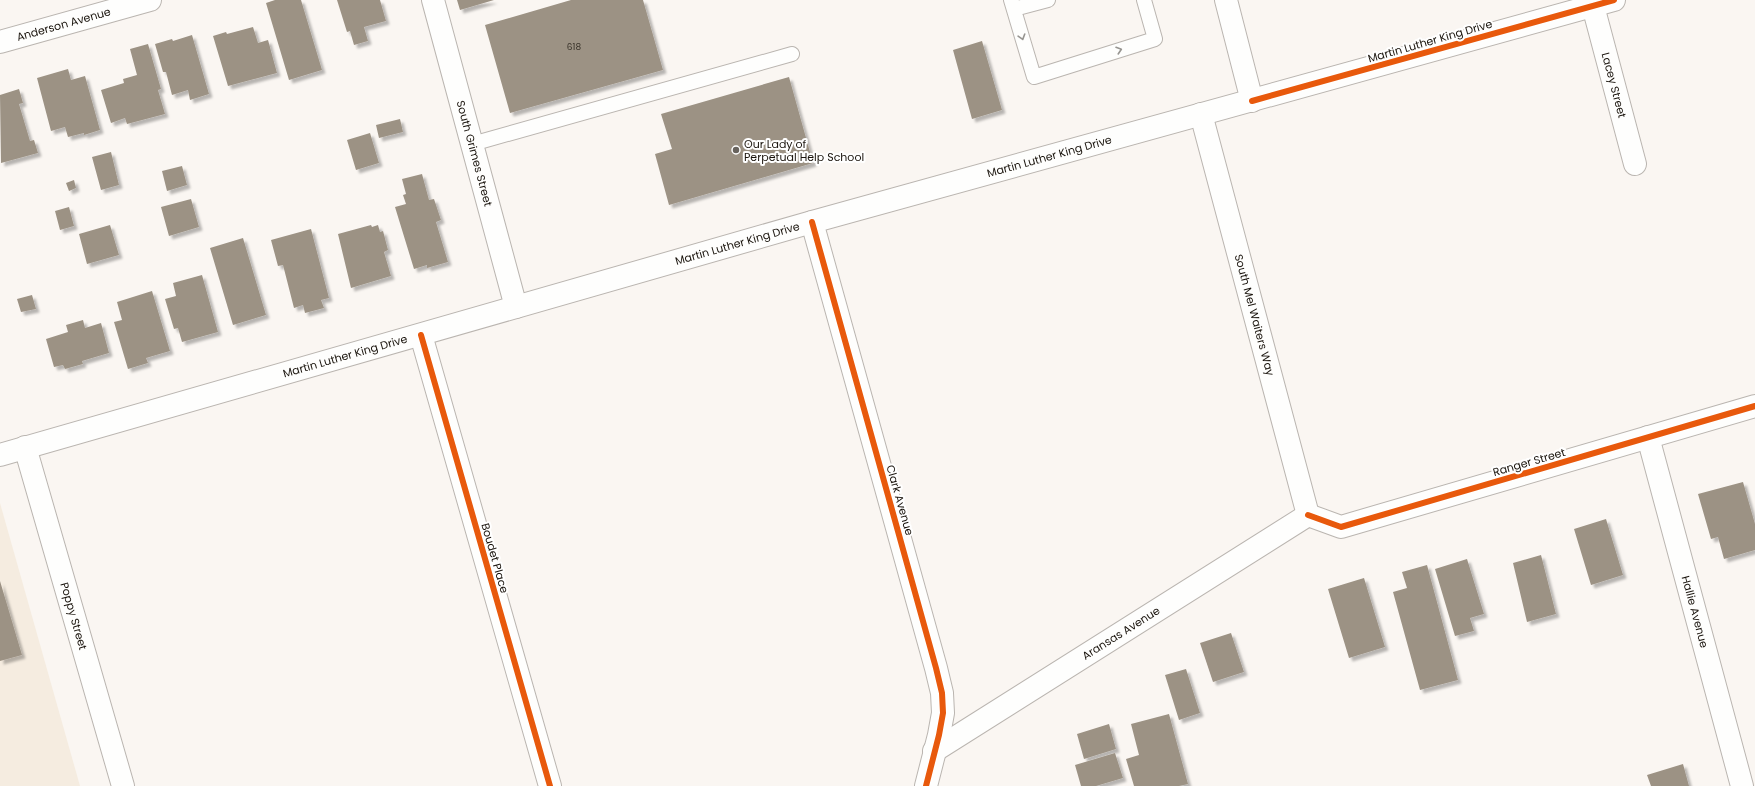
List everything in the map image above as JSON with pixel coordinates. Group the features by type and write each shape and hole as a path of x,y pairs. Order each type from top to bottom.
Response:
{"street":[{"name":"Anderson Avenue","path":"0,42 150,0"},
{"name":"South Grimes Street","path":"433,0 516,307"},
{"path":"1226,0 1252,101"},
{"name":"Martin Luther King Drive","path":"0,454 421,335 812,222 1614,0"},
{"name":"Lacey Street","path":"1592,6 1635,164"},
{"name":"South Mel Waiters Way","path":"1201,114 1308,515"},
{"name":"Clark Avenue","path":"812,222 942,693 943,713 926,786"},
{"name":"Boudet Place","path":"421,335 550,786"},
{"name":"Ranger Street","path":"1308,515 1341,527 1755,406"},
{"name":"Hallie Avenue","path":"1648,437 1742,786"},
{"name":"Poppy Street","path":"25,447 123,786"},
{"name":"Aransas Avenue","path":"934,751 1308,515"}],"lane":[{"path":"1048,0 1012,5 1034,77 1155,39 1144,0"},
{"path":"472,144 792,54"}],"shaded area":[{"path":"0,503 80,786 0,786"}],"building":[{"path":"275,0 301,0 322,70 289,80 266,3"},
{"path":"337,0 380,0 386,21 364,27 368,41 354,45 350,31 347,32"},
{"path":"457,0 494,0 460,10"},
{"path":"571,0 643,0 663,70 510,113 485,25"},
{"path":"253,27 258,43 268,40 277,73 228,86 213,36"},
{"path":"192,35 209,94 190,100 188,90 172,95 166,72 163,72 155,44 172,39 173,41"},
{"path":"982,41 1002,110 972,119 953,50"},
{"path":"148,44 161,89 158,90 165,114 127,124 125,118 111,123 101,90 124,83 123,79 137,75 130,49"},
{"path":"68,69 71,80 85,76 100,130 84,135 84,133 68,137 65,127 51,131 37,78"},
{"path":"789,77 813,163 669,205 655,154 672,149 661,114"},
{"path":"19,89 23,103 19,104 30,141 34,140 38,153 1,163 0,95"},
{"path":"400,119 403,132 379,138 376,125"},
{"path":"370,133 379,163 356,170 347,140"},
{"path":"111,152 119,185 101,190 92,157"},
{"path":"182,166 187,185 167,191 162,171"},
{"path":"422,174 429,200 434,199 441,220 436,222 448,262 427,268 427,265 414,269 395,207 406,204 403,195 406,194 402,179"},
{"path":"74,180 76,188 69,191 66,183"},
{"path":"191,199 199,227 169,236 161,207"},
{"path":"69,207 74,226 60,230 55,211"},
{"path":"110,225 119,255 87,264 79,234"},
{"path":"371,225 372,227 378,225 380,232 383,231 388,250 384,252 391,276 351,288 338,234"},
{"path":"311,229 329,298 321,300 324,308 305,313 303,305 294,308 283,265 278,266 271,240"},
{"path":"243,238 266,315 233,325 210,248"},
{"path":"202,275 218,332 182,342 178,328 174,329 165,299 176,296 173,283"},
{"path":"152,291 170,351 146,358 148,363 128,369 114,322 122,320 117,302"},
{"path":"32,295 36,309 21,312 17,299"},
{"path":"83,320 85,328 101,323 109,353 82,361 83,364 65,369 63,365 54,367 46,339 68,332 66,325"},
{"path":"1743,482 1755,524 1755,550 1724,559 1718,537 1711,539 1698,494"},
{"path":"1606,519 1623,575 1591,585 1574,529"},
{"path":"1541,555 1556,614 1527,622 1513,563"},
{"path":"1467,559 1484,614 1470,618 1474,631 1455,636 1435,569"},
{"path":"1427,565 1458,680 1420,690 1393,592 1407,588 1402,572"},
{"path":"1364,578 1385,647 1349,658 1328,589"},
{"path":"0,581 22,655 0,661"},
{"path":"1231,633 1244,672 1213,682 1200,643"},
{"path":"1186,669 1200,713 1179,720 1165,675"},
{"path":"1169,714 1188,784 1179,786 1134,786 1126,759 1139,755 1131,724"},
{"path":"1109,724 1116,749 1084,759 1077,734"},
{"path":"1115,753 1123,778 1096,786 1081,786 1075,765"},
{"path":"1683,764 1689,786 1651,786 1647,775"}],"cycle path":[{"path":"1252,101 1614,0"},
{"path":"812,222 942,693 943,713 926,786"},
{"path":"421,335 550,786"},
{"path":"1308,515 1341,527 1755,406"}],"place":[{"name":"Our Lady of Perpetual Help School","path":"736,150"}]}
